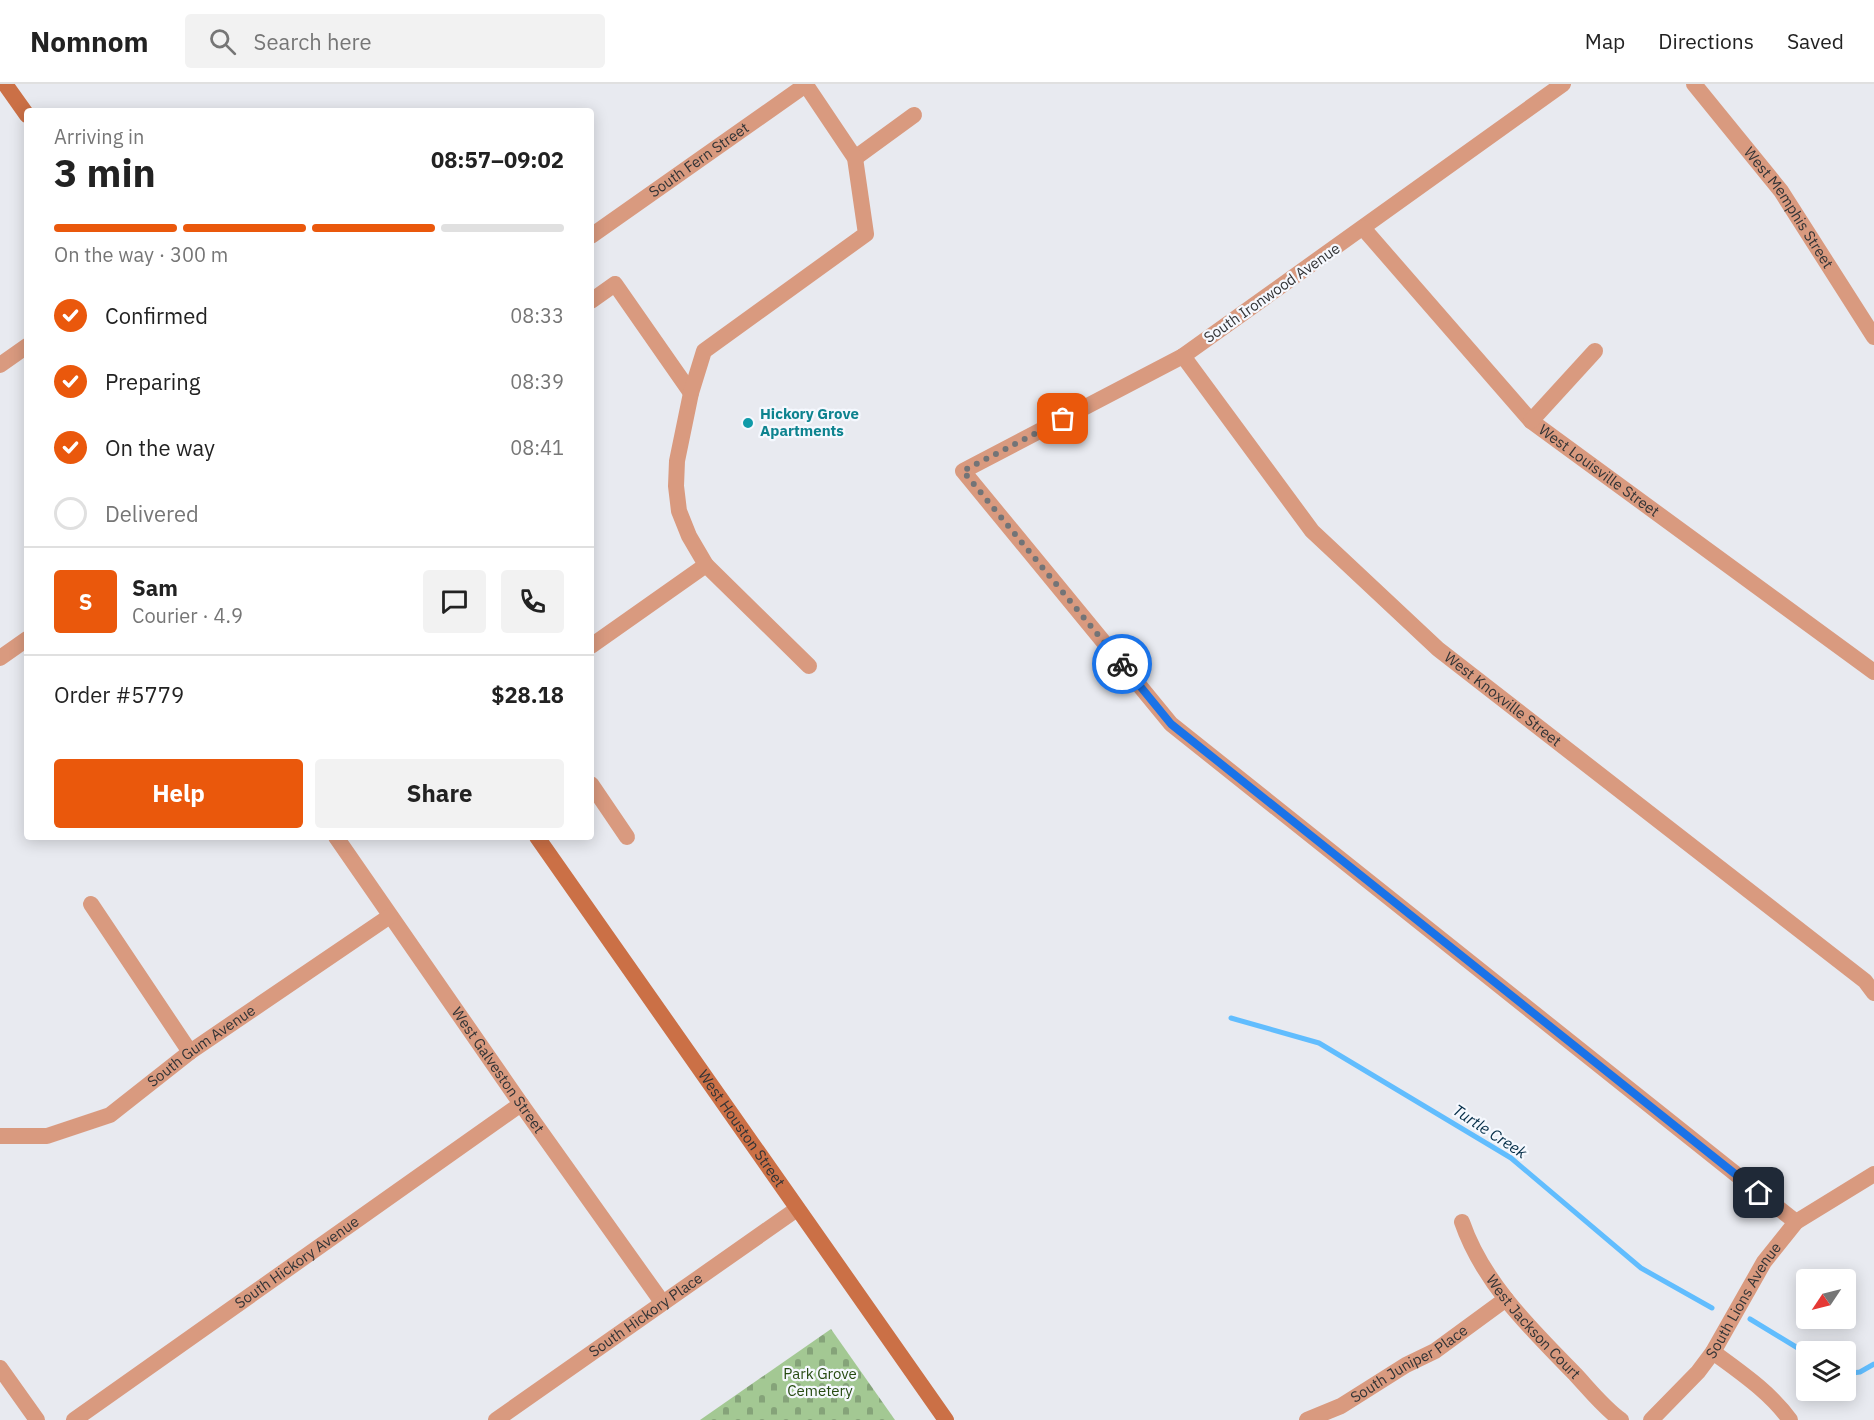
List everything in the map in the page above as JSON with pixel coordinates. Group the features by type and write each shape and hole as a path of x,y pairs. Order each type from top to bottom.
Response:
{"main road":[{"path":"5,84 24,111"},
{"name":"West Houston Street","path":"539,840 946,1420"}],"street":[{"name":"South Ironwood Avenue","path":"1563,84 1183,356 963,471 1171,724 1796,1222"},
{"name":"West Memphis Street","path":"1694,84 1781,191 1874,337"},
{"path":"806,85 855,159 866,234 704,351 691,393 677,461 676,486 679,511 689,536 706,565 809,666"},
{"name":"South Fern Street","path":"594,234 806,85"},
{"path":"855,159 914,115"},
{"name":"West Louisville Street","path":"1363,228 1531,421 1874,672"},
{"path":"594,299 615,284 691,393"},
{"path":"0,365 24,348"},
{"path":"1531,421 1594,351"},
{"name":"West Knoxville Street","path":"1183,356 1312,531 1438,649 1865,981 1874,993"},
{"path":"594,644 706,565"},
{"path":"0,658 24,641"},
{"path":"594,788 627,837"},
{"name":"West Galveston Street","path":"338,840 662,1302"},
{"path":"91,904 190,1052"},
{"name":"South Gum Avenue","path":"0,1136 47,1136 110,1115 190,1052 390,916"},
{"name":"South Hickory Avenue","path":"74,1420 521,1104"},
{"name":"South Lions Avenue","path":"1651,1420 1698,1372 1713,1352 1764,1262 1796,1222 1874,1174"},
{"name":"South Hickory Place","path":"496,1420 797,1209"},
{"name":"West Jackson Court","path":"1462,1222 1469,1242 1481,1264 1506,1299 1537,1335 1621,1420"},
{"name":"South Juniper Place","path":"1307,1420 1327,1417 1435,1351 1506,1299"},
{"path":"1713,1352 1750,1379 1785,1412 1790,1420"},
{"path":"0,1368 37,1420"}],"green space":[{"name":"Park Grove Cemetery","path":"831,1329 895,1420 700,1420"}],"waterway":[{"name":"Turtle Creek","path":"1231,1018 1319,1043 1511,1158 1641,1268 1712,1308"},
{"name":"Turtle Creek","path":"1750,1319 1796,1347"},
{"name":"Turtle Creek","path":"1856,1373 1874,1364"}],"way so far":[{"path":"1063,419 963,471 1122,664"}],"place":[{"name":"Hickory Grove Apartments","path":"748,423"}],"route":[{"path":"1122,664 1171,724 1759,1193"}]}
